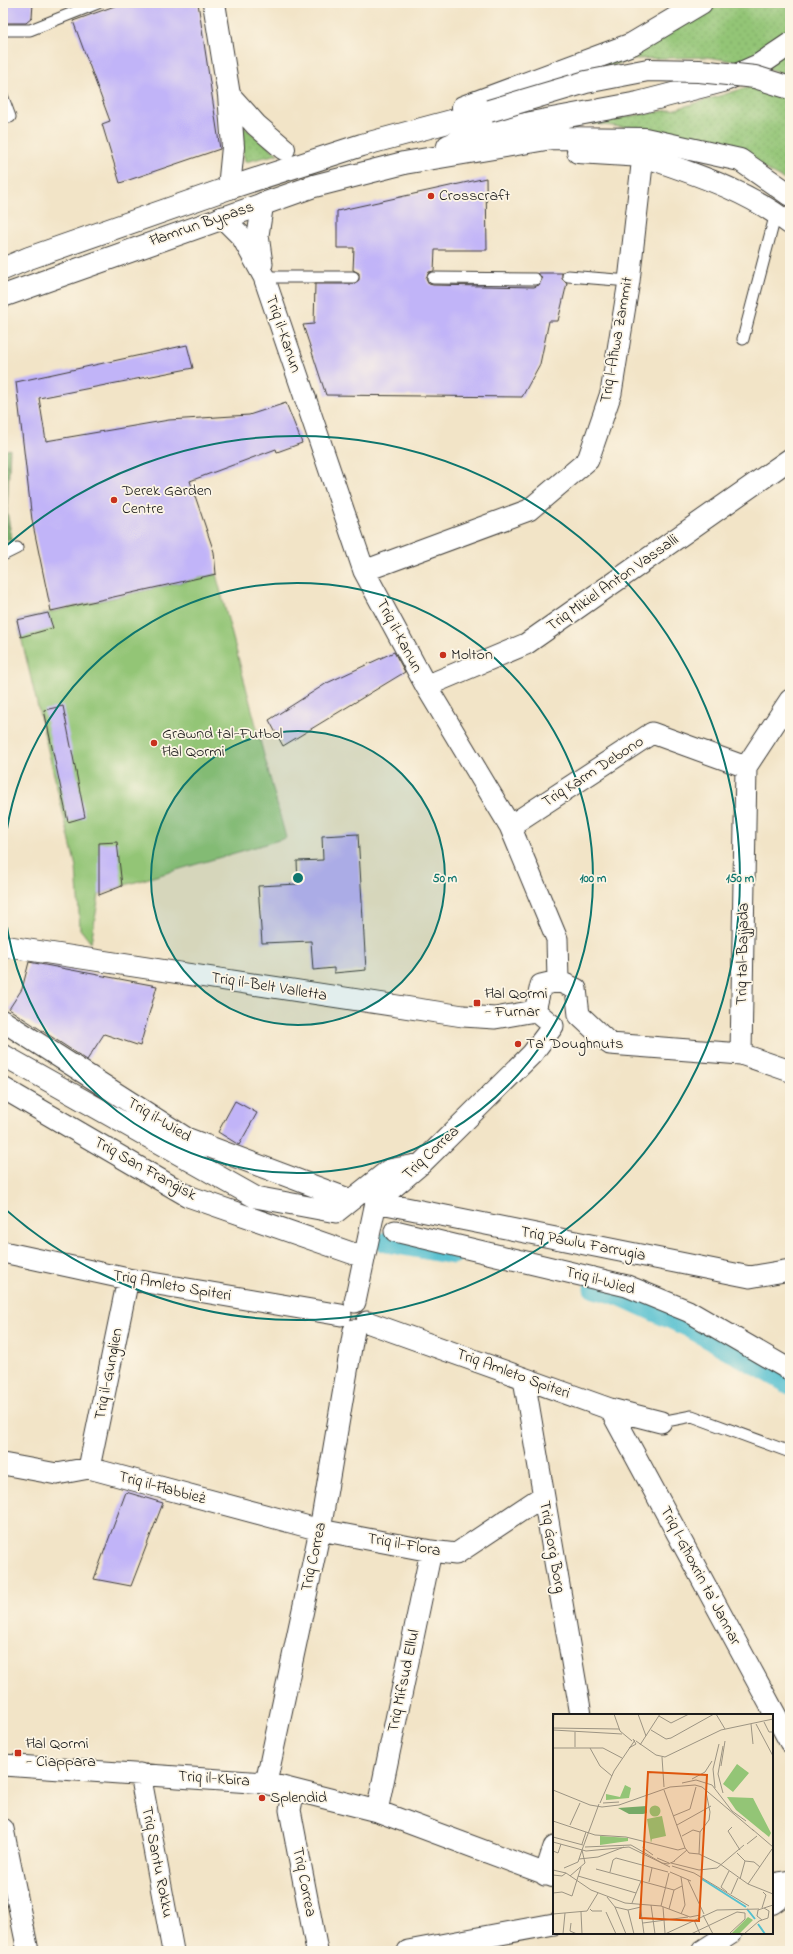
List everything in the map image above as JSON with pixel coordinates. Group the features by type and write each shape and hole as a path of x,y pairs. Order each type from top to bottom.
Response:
{"main road":[{"path":"214,3 230,95 233,147 230,188"},
{"path":"362,145 632,44 701,3"},
{"path":"404,163 482,132 638,102 723,81 759,65 790,44"},
{"path":"362,145 489,111 586,82 648,70 699,72 755,77 790,88"},
{"path":"230,95 256,124 284,149"},
{"path":"404,163 552,138 646,139 740,160 790,195"},
{"name":"Ħamrun Bypass","path":"3,269 29,258 230,188 362,145"},
{"path":"314,186 402,177 540,149 643,156"},
{"name":"Ħamrun Bypass","path":"3,296 222,217 314,186 404,163"},
{"path":"773,1902 790,1890"}],"street":[{"path":"643,156 720,184 783,218"},
{"name":"Triq l-Aħwa Zammit","path":"364,571 529,510 588,460 611,393 629,281 643,156"},
{"name":"Triq il-Kanun","path":"263,203 258,235 264,277"},
{"name":"Triq il-Kanun","path":"222,217 242,237 264,277 364,571 426,686 510,826 557,939 558,981"},
{"name":"Triq Mikiel Anton Vassalli","path":"426,686 526,644 790,459"},
{"path":"746,767 790,700"},
{"name":"Triq Karm Debono","path":"510,826 652,733 746,767"},
{"name":"Triq tal-Bajjada","path":"741,1054 746,767"},
{"name":"Triq il-Belt Valletta","path":"3,946 463,1016 495,1018 535,1010"},
{"path":"579,1016 567,1023 553,1026 535,1010 541,985 558,981 576,989 579,1016 610,1044 741,1054 790,1071"},
{"name":"Triq il-Wied","path":"3,1021 186,1138 351,1200"},
{"name":"Triq Correa","path":"266,1783 320,1530 363,1257 376,1202 421,1164 532,1054 553,1026"},
{"name":"Triq il-Wied","path":"3,1055 256,1197 336,1212 389,1170 421,1164"},
{"name":"Triq San Franġisk","path":"3,1088 188,1196 363,1257"},
{"name":"Triq Pawlu Farrugia","path":"376,1202 750,1277 790,1270"},
{"name":"Triq il-Wied","path":"395,1231 627,1286 688,1311 790,1370"},
{"name":"Triq Amleto Spiteri","path":"3,1252 128,1279 354,1317 610,1409 661,1422"},
{"name":"Triq il-Gunglien","path":"89,1468 128,1279"},
{"name":"Triq Ġorġ Borg","path":"524,1378 581,1714"},
{"name":"Triq l-Għoxrin ta' Jannar","path":"610,1409 790,1742"},
{"name":"Triq il-Ħabbież","path":"3,1464 57,1474 89,1468 320,1530"},
{"name":"Triq il-Flora","path":"320,1530 431,1552 456,1554 543,1496"},
{"name":"Triq Mifsud Ellul","path":"377,1811 431,1552"},
{"name":"Triq il-Kbira","path":"3,1764 266,1783 377,1811 549,1876"},
{"name":"Triq Santu Rokku","path":"140,1774 173,1951"},
{"name":"Triq Correa","path":"294,1790 290,1810 317,1951"},
{"path":"3,1829 28,1951"},
{"path":"549,1876 553,1853"},
{"path":"773,1884 790,1881"},
{"path":"408,1951 553,1924"}],"lane":[{"path":"3,30 30,30 98,3"},
{"path":"3,98 10,117"},
{"path":"743,339 783,218"},
{"path":"568,276 629,281"},
{"path":"264,277 353,277"},
{"path":"433,278 535,279"},
{"path":"3,555 17,548"},
{"path":"661,1422 692,1416 790,1452"}],"green space":[{"path":"718,3 790,3 790,76 759,65 707,57 635,59 516,93 679,28"},
{"path":"749,87 790,98 790,183 733,151 673,133 586,123 676,109"},
{"path":"236,121 278,154 245,162"},
{"path":"10,449 7,512 12,539 3,543 3,451"},
{"name":"Grawnd tal-Futbol Ħal Qormi","path":"216,574 286,838 122,886 99,895 91,943 80,929 76,867 17,620"}],"building":[{"path":"3,3 33,3 32,18 26,23 3,23"},
{"path":"123,3 198,3 220,149 120,183 102,124 110,121 73,21"},
{"path":"486,178 487,250 435,250 434,271 429,272 426,278 429,284 433,285 534,287 539,285 542,279 538,273 562,273 562,279 567,283 558,321 549,321 540,364 522,397 326,395 303,325 314,324 315,284 353,284 359,280 359,273 353,270 354,248 337,248 337,211"},
{"name":"Derek Garden Centre","path":"187,345 193,368 39,398 46,441 169,420 249,415 286,403 302,443 277,452 276,449 190,481 214,552 216,574 51,611 32,520 16,382"},
{"path":"48,613 53,628 21,637 17,620"},
{"path":"394,652 405,672 283,746 269,720 327,683"},
{"path":"63,706 85,817 68,822 44,710"},
{"path":"358,834 366,970 334,973 334,968 313,970 311,941 262,943 258,886 298,884 297,861 323,860 322,836"},
{"path":"117,842 122,886 99,895 99,843"},
{"path":"29,962 157,986 140,1046 104,1034 87,1060 9,1009 22,989"},
{"path":"235,1101 257,1113 239,1145 218,1132"},
{"path":"126,1492 163,1503 131,1586 94,1579"}],"waterway":[{"path":"386,1242 453,1254"},
{"path":"594,1288 619,1295 689,1327 790,1384"}],"place":[{"name":"Crosscraft","path":"431,196"},
{"name":"Derek Garden Centre","path":"114,500"},
{"name":"Molton","path":"443,655"},
{"name":"Grawnd tal-Futbol Ħal Qormi","path":"154,743"},
{"name":"Ħal Qormi - Furnar","path":"477,1003"},
{"name":"Ta' Doughnuts","path":"518,1044"},
{"name":"Ħal Qormi - Ciappara","path":"18,1753"},
{"name":"Splendid","path":"262,1798"}]}
